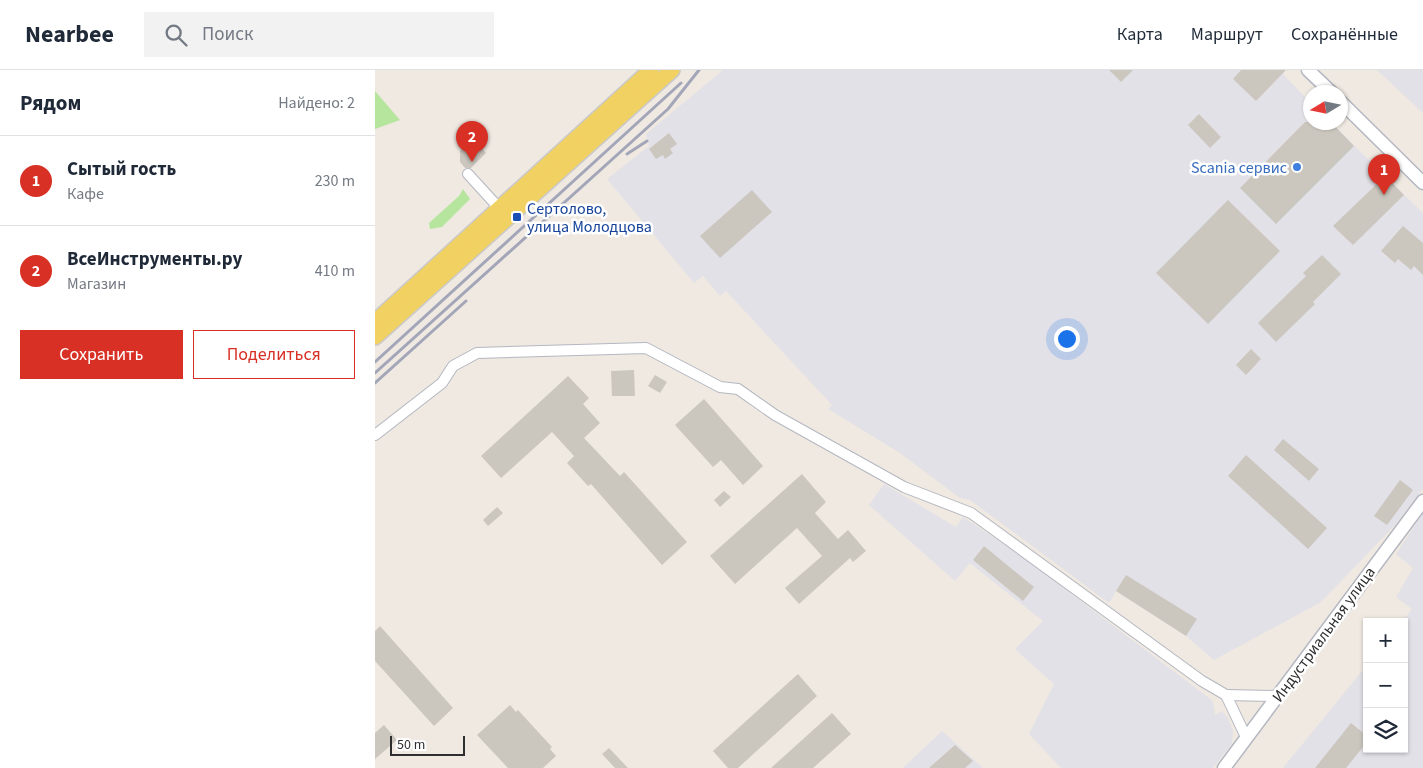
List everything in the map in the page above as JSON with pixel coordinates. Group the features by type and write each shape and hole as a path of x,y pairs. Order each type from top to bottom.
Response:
{"main road":[{"path":"375,322 651,70"},
{"path":"375,337 672,70"}],"street":[{"path":"1308,70 1324,85"},
{"path":"1348,109 1423,183"},
{"path":"468,174 499,208"},
{"path":"375,435 442,383 453,366 477,353 645,348 720,387 738,389 775,415 904,487 971,513 1202,681 1226,695 1278,696"},
{"name":"Индустриальная улица","path":"1224,768 1423,500"},
{"path":"1226,695 1247,737"}],"shaded area":[{"path":"723,70 1279,70 1303,95 1303,130 1338,130 1423,213 1423,489 1395,525 1321,602 1214,660 1186,636 1116,591 1109,603 970,500 960,498 900,453 828,409 832,405 726,291 720,296 703,276 694,283 607,179 649,146 646,134"},
{"path":"1377,70 1423,70 1423,113"},
{"path":"884,484 956,527 963,517 1021,556 1213,701 1215,715 1222,711 1228,718 1233,730 1232,744 1213,768 1061,768 1029,734 1054,684 1015,649 1043,621 970,563 955,581 869,505"},
{"path":"1423,513 1423,768 1283,768 1363,670 1363,753 1408,753 1408,618 1405,618 1412,609 1396,597 1413,568 1396,554"},
{"path":"942,731 983,768 903,768"}],"green space":[{"path":"375,91 400,120 375,129"},
{"path":"463,189 470,199 442,227 430,229 429,223 459,196"}],"building":[{"path":"1109,70 1133,70 1121,82"},
{"path":"1241,70 1286,70 1256,101 1233,79"},
{"path":"1199,114 1221,137 1210,148 1188,125"},
{"name":"Scania сервис","path":"1303,124 1303,130 1339,130 1354,146 1276,224 1240,188"},
{"path":"669,133 677,144 670,149 673,153 665,159 663,155 656,159 649,149"},
{"path":"473,138 486,153 471,168 465,168 460,162 460,151"},
{"path":"1385,176 1404,195 1353,245 1333,226"},
{"path":"752,190 772,212 720,258 700,236"},
{"path":"1228,200 1280,251 1208,324 1156,273"},
{"path":"1403,226 1423,243 1423,275 1414,266 1411,270 1398,259 1395,263 1381,251"},
{"path":"1322,255 1341,274 1313,302 1315,304 1276,342 1258,323 1306,276 1303,273"},
{"path":"1251,349 1261,359 1246,375 1236,365"},
{"path":"634,370 635,396 612,396 611,371"},
{"path":"655,375 667,382 660,393 648,386"},
{"path":"568,376 589,398 583,404 600,423 584,438 620,476 624,472 687,542 662,565 591,484 588,486 567,463 574,456 552,432 501,478 481,456"},
{"path":"704,399 763,466 743,485 721,460 713,467 675,425"},
{"path":"1283,439 1319,469 1309,481 1274,450"},
{"path":"1246,455 1327,528 1308,549 1228,476"},
{"path":"802,474 826,502 815,513 838,539 848,530 866,551 853,562 850,558 799,604 785,588 822,556 797,528 735,584 710,556"},
{"path":"1400,480 1413,490 1387,525 1374,516"},
{"path":"724,491 731,497 720,507 714,500"},
{"path":"497,507 503,513 488,526 483,520"},
{"path":"984,546 1034,587 1023,601 973,560"},
{"path":"1126,575 1197,619 1186,636 1116,591"},
{"path":"380,626 453,708 434,726 375,661 375,631"},
{"path":"798,674 817,696 738,768 728,768 713,751"},
{"path":"510,705 516,712 518,710 552,747 550,749 556,756 543,768 508,768 477,735"},
{"path":"832,713 851,734 813,768 771,768"},
{"path":"1351,723 1363,733 1363,747 1346,768 1315,768"},
{"path":"384,725 397,740 375,759 375,733"},
{"path":"955,745 973,761 965,768 929,768"},
{"path":"609,748 628,768 615,768 602,754"}],"railway":[{"path":"375,373 668,109 699,70"},
{"path":"375,362 681,83"},
{"path":"627,154 647,141"},
{"path":"375,383 466,301"}],"place":[{"name":"ВсеИнструменты.ру","path":"472,162"},
{"name":"Scania сервис","path":"1297,167"},
{"name":"Сытый гость","path":"1384,195"},
{"name":"Сертолово, улица Молодцова","path":"517,217"}]}
